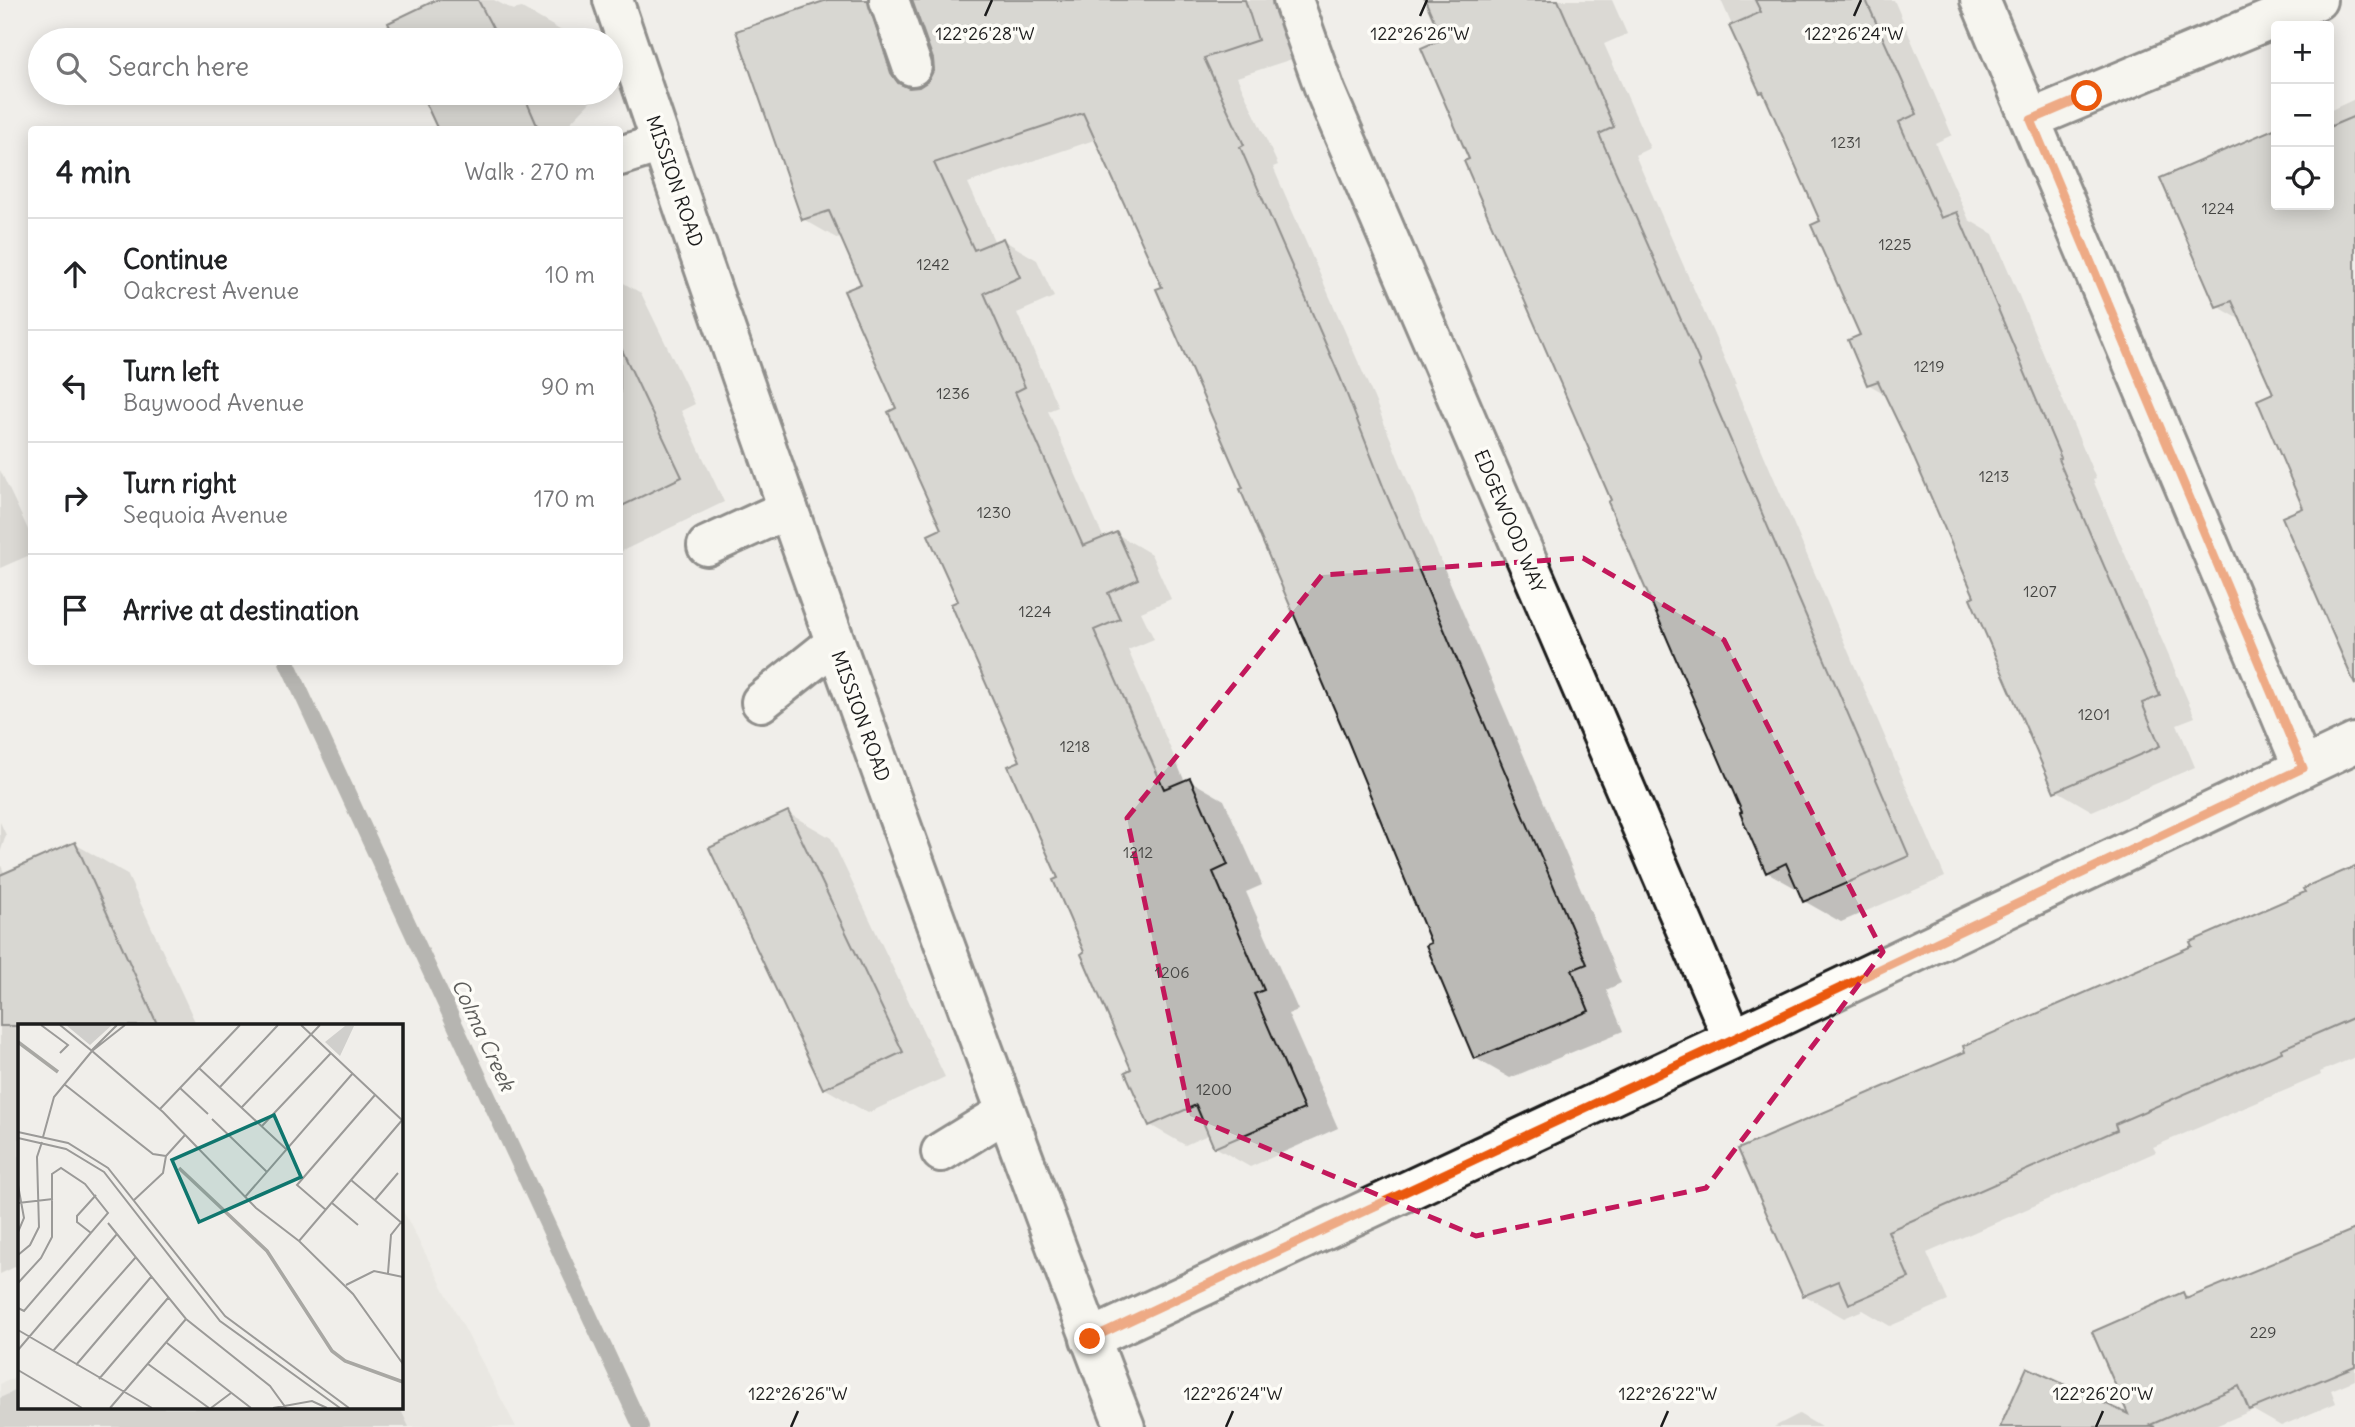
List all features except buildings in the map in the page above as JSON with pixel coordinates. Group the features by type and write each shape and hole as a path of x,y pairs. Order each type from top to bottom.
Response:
{"street":[{"name":"MISSION ROAD","path":"614,0 835,643 1006,1112 1125,1427"},
{"path":"890,0 912,66"},
{"name":"EDGEWOOD WAY","path":"1293,0 1326,93 1733,1039"},
{"path":"1980,0 2303,768"},
{"path":"2031,120 2317,0"},
{"path":"623,155 661,143"},
{"path":"707,546 788,509"},
{"path":"761,702 835,643"},
{"path":"1090,1339 1733,1039 2355,743"},
{"path":"941,1152 1006,1112"}],"highlighted area":[{"path":"1583,558 1724,640 1883,952 1706,1188 1476,1236 1190,1116 1127,818 1322,575"}],"shaded area":[{"path":"402,1209 516,1427 0,1427 0,1384 18,1376 18,1410 402,1410"}],"waterway":[{"name":"Colma Creek","path":"288,665 641,1427"}],"route":[{"path":"1090,1339 1733,1039 2303,768 2031,120 2087,96"}]}
